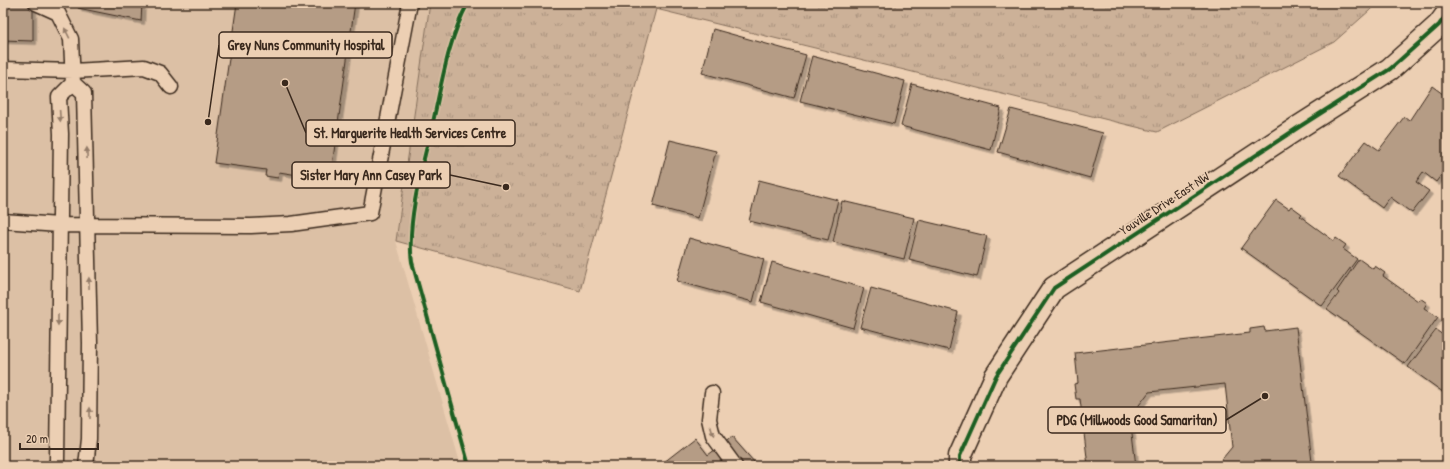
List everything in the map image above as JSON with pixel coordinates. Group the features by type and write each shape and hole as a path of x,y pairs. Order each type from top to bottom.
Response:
{"street":[{"name":"Youville Drive East NW","path":"960,466 960,456 996,376 1054,288 1390,69 1439,25 1447,14"}],"lane":[{"path":"36,3 58,13 71,40 73,77 84,93 88,224 89,432 86,466"},
{"path":"3,221 59,225 251,226 291,224 370,213 410,3"},
{"path":"3,69 73,77 144,67 160,74 171,87"},
{"path":"55,466 57,461 61,134 59,97 73,77"},
{"path":"712,393 709,419 713,436 735,466"}],"shaded area":[{"path":"3,3 430,3 396,241 461,466 3,466"}],"green space":[{"path":"430,3 1378,3 1334,42 1157,132 656,9 580,291 396,241"}],"building":[{"path":"3,3 33,3 33,41 3,40"},
{"path":"78,3 142,3 141,21 78,8"},
{"path":"237,3 355,3 330,180 279,172 278,178 265,176 266,170 214,163"},
{"path":"713,29 806,55 794,98 702,73"},
{"path":"812,56 905,81 894,124 800,101"},
{"path":"912,84 1001,108 991,150 901,126"},
{"path":"1432,86 1447,97 1447,167 1436,182 1423,172 1416,182 1429,191 1412,213 1390,197 1382,208 1339,176 1366,141 1379,150 1404,117 1409,121"},
{"path":"1011,109 1103,133 1090,178 998,152"},
{"path":"670,140 716,151 698,218 653,206"},
{"path":"759,180 838,200 828,240 749,221"},
{"path":"1276,200 1289,209 1291,206 1302,214 1300,216 1334,241 1336,238 1346,245 1343,249 1357,259 1322,306 1241,248"},
{"path":"842,201 914,218 904,259 833,242"},
{"path":"919,220 987,236 977,277 909,260"},
{"path":"689,238 764,259 753,302 677,281"},
{"path":"1359,259 1373,269 1375,266 1385,273 1383,276 1418,301 1420,298 1427,303 1424,308 1438,317 1405,364 1327,309 1339,293 1337,291"},
{"path":"772,262 864,288 853,328 761,302"},
{"path":"871,288 958,312 949,350 860,327"},
{"path":"1264,327 1265,331 1296,327 1312,462 1305,463 1309,466 1198,466 1218,464 1232,447 1225,384 1149,392 1130,417 1136,466 1088,466 1080,399 1076,399 1074,384 1078,383 1075,353 1250,333 1250,329"},
{"path":"1436,330 1447,338 1447,395 1408,367"},
{"path":"732,437 755,463 751,466 659,466 695,438 708,455"}],"cycle path":[{"path":"468,3 455,32 451,46 420,174 413,211 411,246 412,262 469,466"},
{"path":"960,466 960,456 996,376 1054,288 1390,69 1439,25 1447,14"}],"place":[{"name":"St. Marguerite Health Services Centre","path":"285,83"},
{"name":"Grey Nuns Community Hospital","path":"208,122"},
{"name":"Sister Mary Ann Casey Park","path":"506,187"},
{"name":"PDG (Millwoods Good Samaritan)","path":"1265,396"}]}
